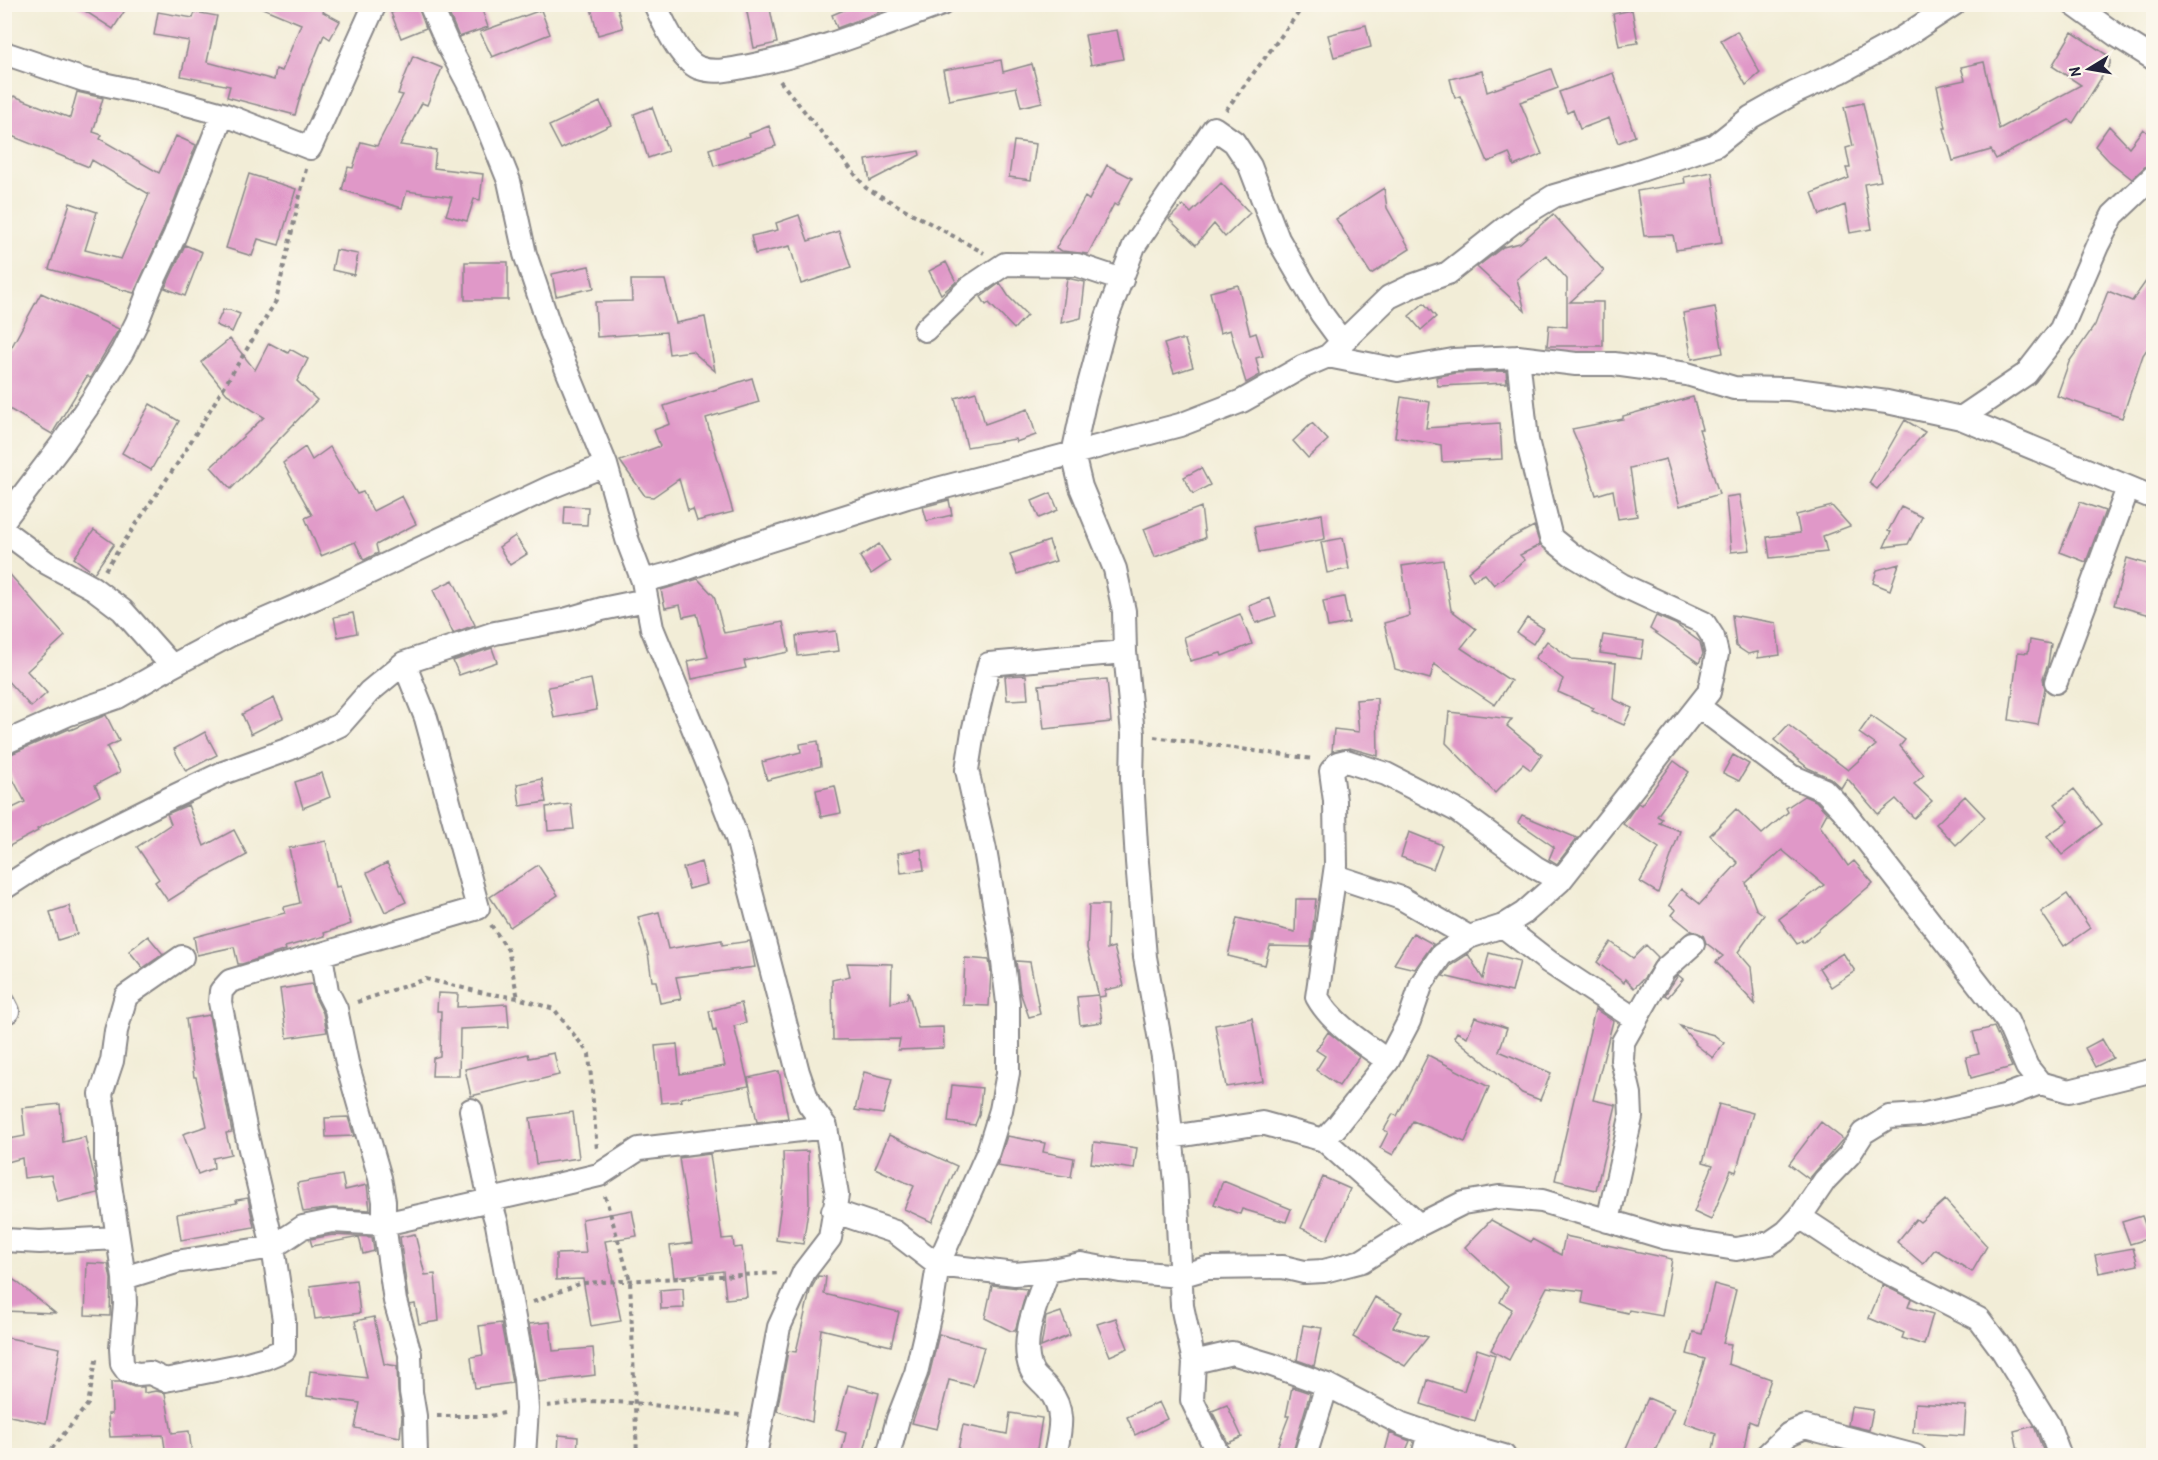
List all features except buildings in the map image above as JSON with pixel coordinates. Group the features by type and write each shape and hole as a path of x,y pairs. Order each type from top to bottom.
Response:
{"street":[{"path":"4,52 84,80 150,94 223,114 310,148 375,4"},
{"path":"655,4 668,34 697,67 717,72 816,50 942,4"},
{"path":"4,888 52,857 162,802 223,773 289,749 340,725 369,692 404,663 495,633 564,620 602,609 644,591 677,572 862,511 1180,425 1218,412 1335,349 1389,297 1448,273 1518,218 1554,196 1716,145 1751,117 1902,38 1954,4"},
{"path":"2073,4 2154,59"},
{"path":"434,6 448,45 474,94 509,181 525,254 548,320 606,465 644,591 652,628 737,838 798,1072 809,1104 826,1127 837,1195 830,1238 804,1272 779,1327 755,1455"},
{"path":"4,520 62,444 122,352 174,237 223,114"},
{"path":"1220,1455 1192,1400 1194,1362 1182,1306 1176,1182 1163,1057 1145,957 1132,779 1133,734 1125,652 1124,611 1115,569 1081,488 1073,454 1084,402 1105,326 1134,246 1214,128 1234,142 1250,166 1278,239 1321,313 1335,349"},
{"path":"1961,418 2026,374 2061,329 2097,246 2114,215 2154,176"},
{"path":"925,330 969,288 1005,264 1077,265 1122,280"},
{"path":"1335,349 1398,370 1454,360 1518,357 1576,364 1614,364 1687,374 1734,388 1789,389 1887,402 1961,418 2154,498"},
{"path":"1324,1140 1388,1061 1409,1021 1422,983 1441,955 1469,937 1503,926 1524,913 1560,881 1709,692 1718,654 1713,637 1704,623 1622,585 1571,554 1551,538 1527,440 1518,357"},
{"path":"4,743 69,714 118,697 230,635 315,598 551,487 606,465"},
{"path":"2056,682 2128,488"},
{"path":"4,531 47,562 93,588 122,610 171,666"},
{"path":"888,1455 898,1419 916,1373 931,1309 938,1265 988,1152 1001,1110 1008,1073 1008,1003 1000,938 968,770 973,732 989,664 1125,652"},
{"path":"182,957 126,996 116,1030 112,1061 101,1094 106,1126 106,1158 124,1278 122,1364 127,1371 138,1374 150,1373 165,1380 240,1365 284,1350 284,1320 273,1247 246,1132 220,1002 221,991 230,981 478,908 426,718 404,663"},
{"path":"1698,706 1791,776 1824,790 1843,810 2007,1021 2027,1067 2040,1083 2069,1092 2154,1070"},
{"path":"1388,1061 1334,1020 1317,997 1335,876 1336,823 1331,771 1338,763 1346,761 1386,774 1458,811 1535,867 1560,881"},
{"path":"1335,876 1401,898 1469,937"},
{"path":"1503,926 1549,962 1635,1019"},
{"path":"1608,1221 1631,1117 1630,1094 1622,1060 1623,1042 1664,970 1693,944"},
{"path":"321,955 327,991 336,1009 347,1064 380,1178 395,1301 410,1354 416,1455"},
{"path":"833,1211 896,1232 938,1265 1015,1274 1048,1271 1081,1264 1120,1271 1180,1276 1207,1268 1283,1267 1304,1272 1324,1270 1362,1261 1419,1225 1463,1203 1499,1197 1542,1201 1666,1238 1736,1249 1770,1243 1786,1232 1800,1217 1825,1180 1849,1155 1863,1133 1889,1117 1921,1115 2005,1095 2040,1083"},
{"path":"471,1110 497,1224 525,1379 527,1409 524,1455"},
{"path":"1171,1137 1262,1123 1324,1140 1419,1225"},
{"path":"124,1278 176,1262 273,1247 303,1227 332,1221 384,1224 599,1175 639,1149 826,1127"},
{"path":"1800,1217 1873,1265 1979,1319 2002,1350 2048,1424 2060,1455"},
{"path":"4,1240 40,1242 117,1238"},
{"path":"1048,1271 1030,1321 1028,1356 1032,1372 1050,1391 1059,1406 1062,1422 1055,1455"},
{"path":"1194,1362 1232,1353 1327,1385 1402,1424 1504,1455"},
{"path":"1305,1455 1327,1385"},
{"path":"1766,1455 1789,1434 1805,1427 1915,1455"},
{"path":"1423,1455 1429,1433"}],"path":[{"path":"1214,128 1305,4"},
{"path":"765,63 866,188 1005,264"},
{"path":"93,588 179,461 276,301 310,148"},
{"path":"1133,734 1338,763"},
{"path":"478,908 508,950 518,998"},
{"path":"336,1009 426,979 484,993 518,998 554,1009 589,1054 599,1175 630,1280 637,1455"},
{"path":"512,1310 582,1283 804,1272"},
{"path":"46,1455 88,1404 99,1342 121,1348"},
{"path":"415,1416 490,1416 588,1401 635,1403 762,1418"}]}
